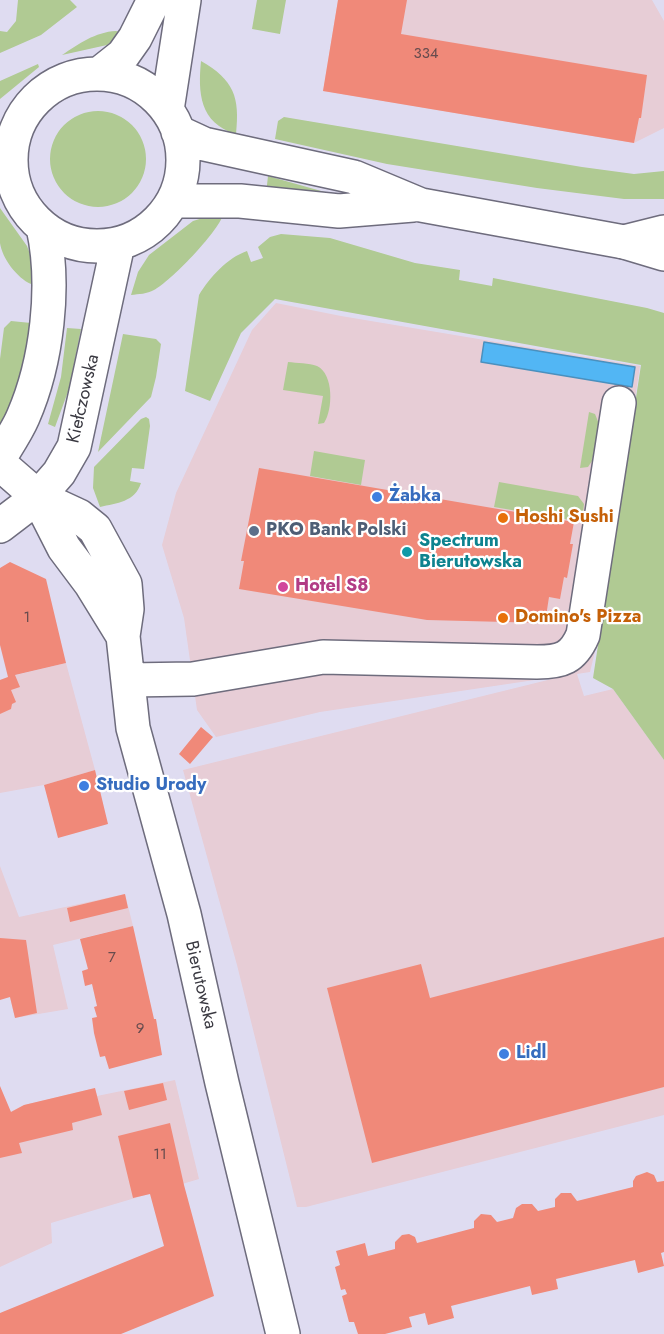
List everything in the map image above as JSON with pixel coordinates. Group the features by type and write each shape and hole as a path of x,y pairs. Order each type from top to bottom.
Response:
{"street":[{"path":"99,74 123,55 135,38 154,0"},
{"path":"184,0 173,121 182,149 183,167 180,185 173,201 163,216 150,228 118,244 97,246 75,243 55,235 43,227 24,206 7,177 20,122 14,113 59,83 78,76 99,74 119,77 137,84 154,95 173,121 204,144 354,177 421,205 624,242 664,254"},
{"path":"173,201 240,201 339,211 421,205"},
{"path":"0,457 22,419 38,371 50,286 48,250 43,227"},
{"path":"624,242 664,232"},
{"name":"Kiełczowska","path":"0,526 38,497 59,473 74,447 118,244"},
{"path":"128,680 193,679 322,657 554,662 568,656 577,648 583,634 619,403"},
{"name":"Bierutowska","path":"0,464 38,497 79,516 95,529 125,584 127,609 123,636 133,728 184,914 224,1095 283,1334"}],"shaded area":[{"path":"338,0 652,0 664,21 664,128 634,143 323,91"},
{"path":"276,303 640,366 600,631 590,672 577,674 584,696 613,689 664,760 664,1115 306,1207 297,1207 237,965 183,770 568,675 320,712 216,737 197,710 184,618 162,545 176,493 252,330"},
{"path":"66,663 95,770 44,785 0,793 0,680"},
{"path":"0,866 19,917 125,894 133,926 53,945 68,1009 15,1018 0,957"},
{"path":"175,1080 199,1179 51,1223 52,1243 0,1267 0,1117 24,1105 95,1088 97,1096"}],"green space":[{"path":"18,0 70,0 77,7 41,35 0,53 0,31 7,32 16,21"},
{"path":"257,0 286,0 280,34 252,29"},
{"path":"116,31 123,33 107,45 62,55 94,36"},
{"path":"201,61 221,75 232,91 237,110 236,134 214,122 208,114 201,95"},
{"path":"38,64 39,67 0,99 0,81"},
{"path":"98,111 116,115 132,125 142,141 146,159 142,177 132,193 116,203 98,207 80,203 64,193 54,177 50,159 54,141 64,125 80,115"},
{"path":"284,117 582,167 634,174 664,171 664,199 624,199 537,188 387,164 275,139 278,121"},
{"path":"268,176 353,200 266,194"},
{"path":"0,208 27,246 31,257 31,284 16,272 1,249"},
{"path":"223,215 193,256 171,277 151,291 131,295 138,272 149,255 193,221"},
{"path":"281,234 330,238 415,263 460,270 459,280 492,286 493,278 664,313 664,760 613,689 593,678 641,365 275,299 241,333 210,401 185,391 199,295 226,263 247,251 251,262 263,258 258,247 270,237"},
{"path":"11,321 31,323 22,379 0,435 0,359 4,328"},
{"path":"67,328 81,329 69,389 55,427 48,424 61,377"},
{"path":"123,334 156,339 161,344 156,377 151,397 98,452"},
{"path":"288,362 317,366 327,376 330,401 324,423 318,424 323,396 283,390"},
{"path":"589,412 595,414 599,424 592,461 588,467 580,468"},
{"path":"146,417 149,419 150,426 144,469 132,468 130,481 141,483 138,489 125,501 100,507 93,488 94,467 141,419"},
{"path":"314,451 365,460 361,485 310,476"},
{"path":"499,482 578,496 584,504 582,522 494,507"}],"water":[{"path":"484,342 635,367 632,387 481,362"}],"building":[{"path":"338,0 407,0 401,34 647,75 641,118 639,118 634,143 323,91"},
{"name":"Spectrum Bierutowska","path":"259,468 574,522 567,578 564,577 560,599 549,597 545,623 427,620 239,589 244,561 241,561"},
{"path":"10,562 46,579 66,663 15,675 20,687 11,690 16,702 12,704 11,709 0,714 0,680 8,677 0,645 0,568"},
{"path":"201,727 213,737 190,764 179,754"},
{"path":"95,770 108,824 58,838 44,785"},
{"path":"125,894 128,908 70,922 67,908"},
{"path":"133,926 154,1019 156,1019 162,1055 109,1069 105,1056 100,1057 94,1033 92,1018 97,1017 94,1007 97,1006 92,984 85,986 82,971 88,969 80,939"},
{"name":"Lidl","path":"664,937 664,1087 372,1163 327,988 421,964 430,998"},
{"path":"0,938 26,940 37,1013 15,1018 10,997 0,1000"},
{"path":"163,1083 167,1100 129,1110 124,1091"},
{"path":"0,1086 11,1112 24,1105 95,1088 102,1115 72,1123 73,1130 19,1143 22,1153 0,1158"},
{"path":"170,1123 214,1296 121,1334 0,1334 0,1313 164,1246 150,1194 133,1198 118,1136"},
{"path":"647,1172 654,1175 657,1182 664,1181 664,1252 661,1253 664,1266 638,1273 635,1260 556,1279 558,1289 532,1295 530,1286 451,1306 454,1318 428,1325 425,1313 409,1317 412,1327 385,1334 358,1334 354,1322 349,1322 342,1296 347,1294 345,1289 341,1290 335,1267 340,1265 336,1251 365,1243 368,1256 395,1249 395,1242 402,1235 409,1234 415,1237 417,1243 474,1228 474,1221 481,1214 491,1215 497,1222 513,1218 516,1208 522,1204 532,1204 538,1211 555,1207 555,1199 561,1193 571,1193 577,1201 633,1187 636,1176"}],"place":[{"name":"Żabka","path":"377,497"},
{"name":"Hoshi Sushi","path":"503,518"},
{"name":"PKO Bank Polski","path":"254,531"},
{"name":"Spectrum Bierutowska","path":"407,552"},
{"name":"Hotel S8","path":"283,587"},
{"name":"Domino's Pizza","path":"503,618"},
{"name":"Studio Urody","path":"84,786"},
{"name":"Lidl","path":"504,1054"}]}
